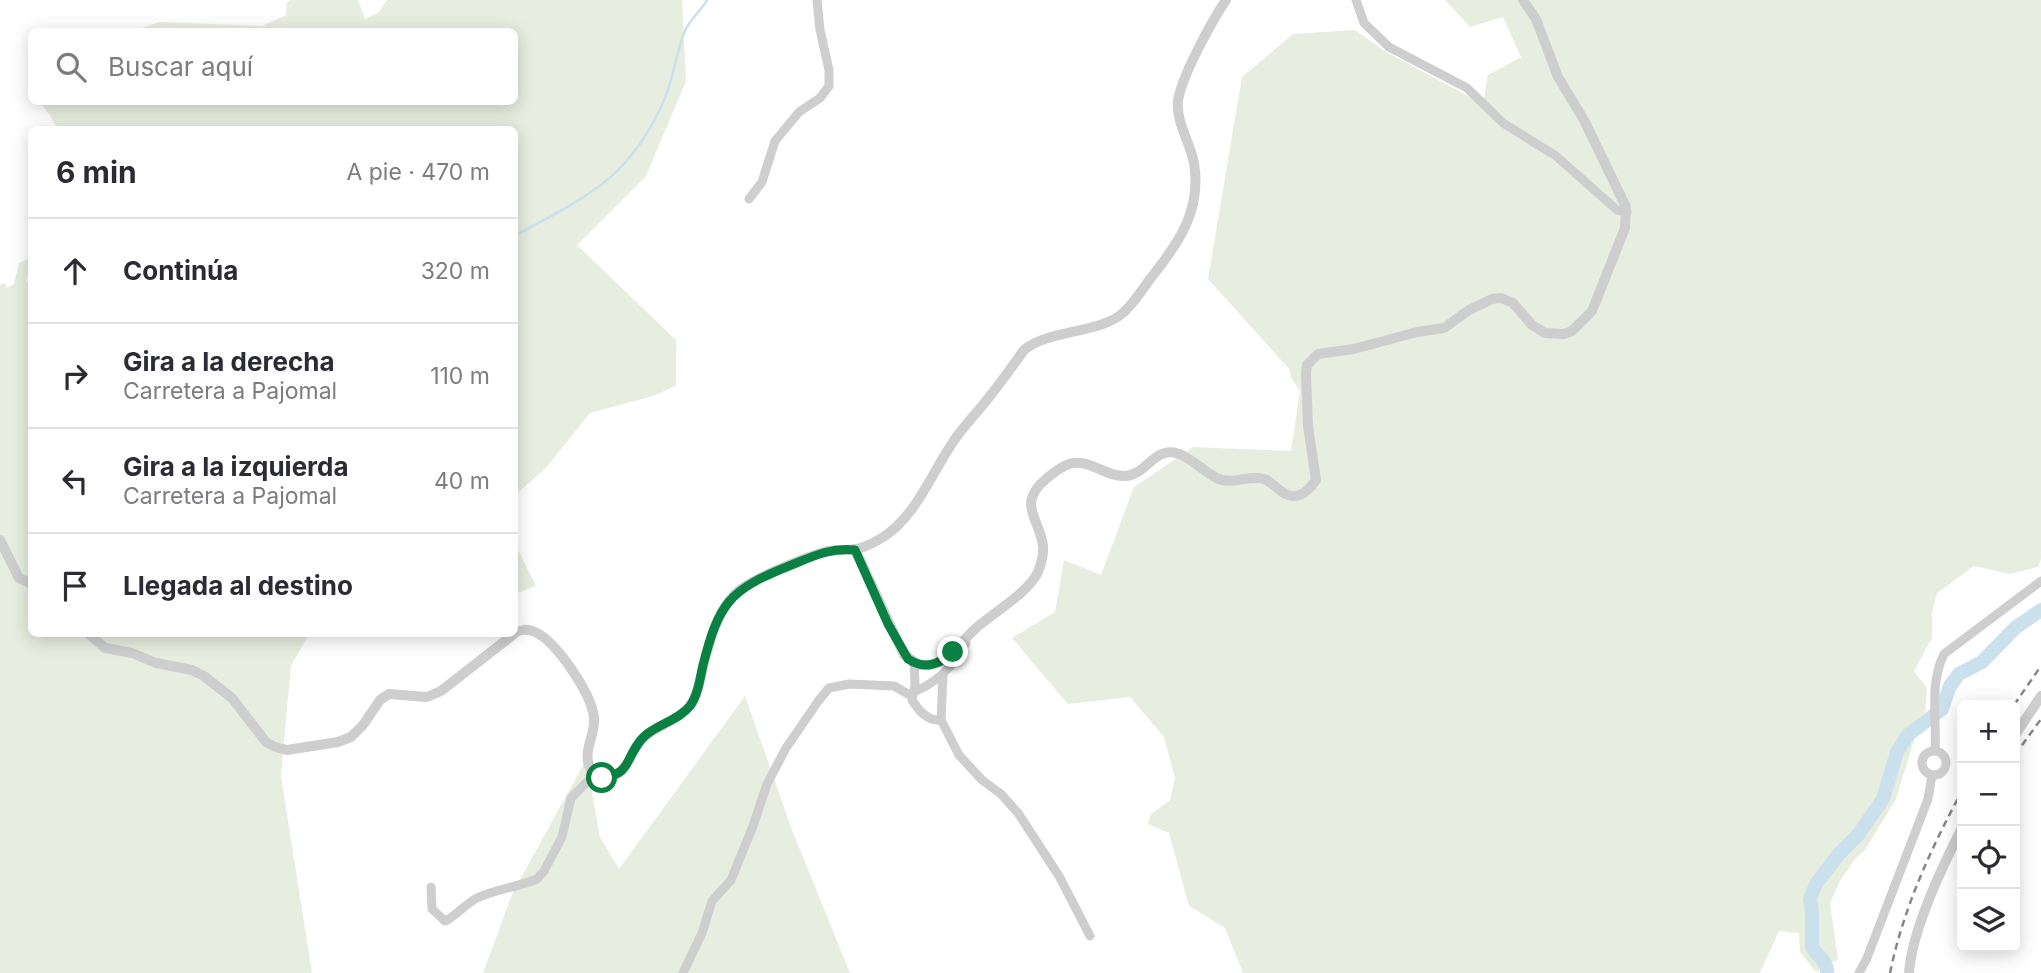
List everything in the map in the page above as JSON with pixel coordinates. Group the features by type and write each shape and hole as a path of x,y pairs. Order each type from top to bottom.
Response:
{"street":[{"path":"749,199 762,182 775,141 799,112 820,98 828,86 829,70 820,30 817,0"},
{"path":"518,631 523,629 534,631 543,638 582,684 594,717 594,731 587,754 594,775 602,778 623,770 647,734 690,706 696,695 712,634 733,595 764,576 825,551 845,548 855,550 881,539 912,508 954,440 1024,350 1037,342 1120,316 1172,252 1192,214 1195,176 1191,150 1179,118 1178,98 1212,19 1226,0"},
{"path":"1356,0 1364,23 1389,47 1467,88 1503,123 1535,141 1578,174 1617,210 1627,212"},
{"path":"855,550 899,646 908,659 926,666 939,662 1004,604 1025,590 1037,574 1043,546 1033,520 1032,496 1037,486 1056,470 1066,465 1081,463 1128,476 1160,454 1174,453 1221,480 1257,477 1266,479 1287,495 1297,496 1304,493 1316,480 1308,426 1306,373 1307,365 1314,356 1322,352 1354,349 1403,335 1444,328 1469,310 1492,299 1501,298 1513,303 1532,325 1545,333 1564,334 1573,331 1592,311 1625,228 1627,212 1623,197 1603,164 1584,120 1558,77 1536,19 1523,0"},
{"path":"0,540 19,578 28,582"},
{"path":"1935,751 1937,669 1944,654 2041,581"},
{"path":"683,973 702,933 712,901 731,880 753,826 766,784 786,748 829,688 849,684 894,686 908,694 926,687 943,675 960,654 968,635"},
{"path":"92,637 105,648 132,653 156,663 192,670 204,676 232,698 266,742 287,750 338,742 351,737 380,700 389,694 427,697 441,691 509,637"},
{"path":"914,663 912,700 918,709 930,718 941,720"},
{"path":"943,675 941,720 964,762 1001,794 1018,813 1059,876 1090,936"},
{"path":"2020,728 2041,696"},
{"path":"1935,751 1942,754 1945,764 1942,771 1932,775 1923,768 1922,760 1927,753 1935,751"},
{"path":"431,887 432,909 444,921 478,898 537,879 544,872 562,837 571,798 594,775"},
{"path":"1859,973 1928,799 1932,775"},
{"path":"1909,973 1920,927 1957,840"}],"green space":[{"path":"358,0 365,19 379,12 387,0 682,0 686,81 646,176 577,245 676,340 676,386 653,396 590,413 546,468 518,492 518,126 56,126 42,105 518,105 518,28 142,28 159,22 262,26 286,15 287,2"},
{"path":"1445,0 2041,0 2041,559 2038,567 2010,574 1974,566 1937,593 1932,613 1932,638 1914,671 1927,688 1925,715 1915,737 1896,799 1865,850 1855,859 1840,881 1830,903 1838,959 1816,972 1800,952 1799,933 1779,931 1760,973 1243,973 1225,928 1189,906 1169,833 1148,824 1151,814 1170,800 1175,778 1164,737 1130,697 1068,704 1012,638 1055,612 1064,560 1101,575 1134,487 1193,447 1291,451 1300,391 1291,378 1290,370 1208,279 1242,77 1293,34 1355,30 1386,52 1483,104 1488,75 1521,57 1503,17 1470,27"},
{"path":"28,259 28,637 307,637 291,666 281,776 312,973 0,973 0,285 5,283 7,288 14,284 19,263"},
{"path":"518,550 536,586 518,593"},
{"path":"745,696 792,830 850,973 483,973 513,892 586,760 600,837 619,869"}],"waterway":[{"path":"518,234 585,196 621,167 637,148 665,98 685,31 707,0"},
{"path":"1827,973 1824,963 1812,948 1810,899 1816,884 1838,855 1858,835 1883,799 1897,752 1908,735 1942,709 1950,686 1959,674 1982,662 2015,628 2041,610"}],"railway":[{"path":"2017,700 2041,666"},
{"path":"2020,748 2041,719"},
{"path":"1890,973 1902,926 1919,879 1957,801"}],"route":[{"path":"602,778 623,770 647,734 690,706 696,695 712,634 733,595 764,576 825,551 845,548 855,550 859,555 888,624 908,659 926,666 945,659 953,652"}]}
